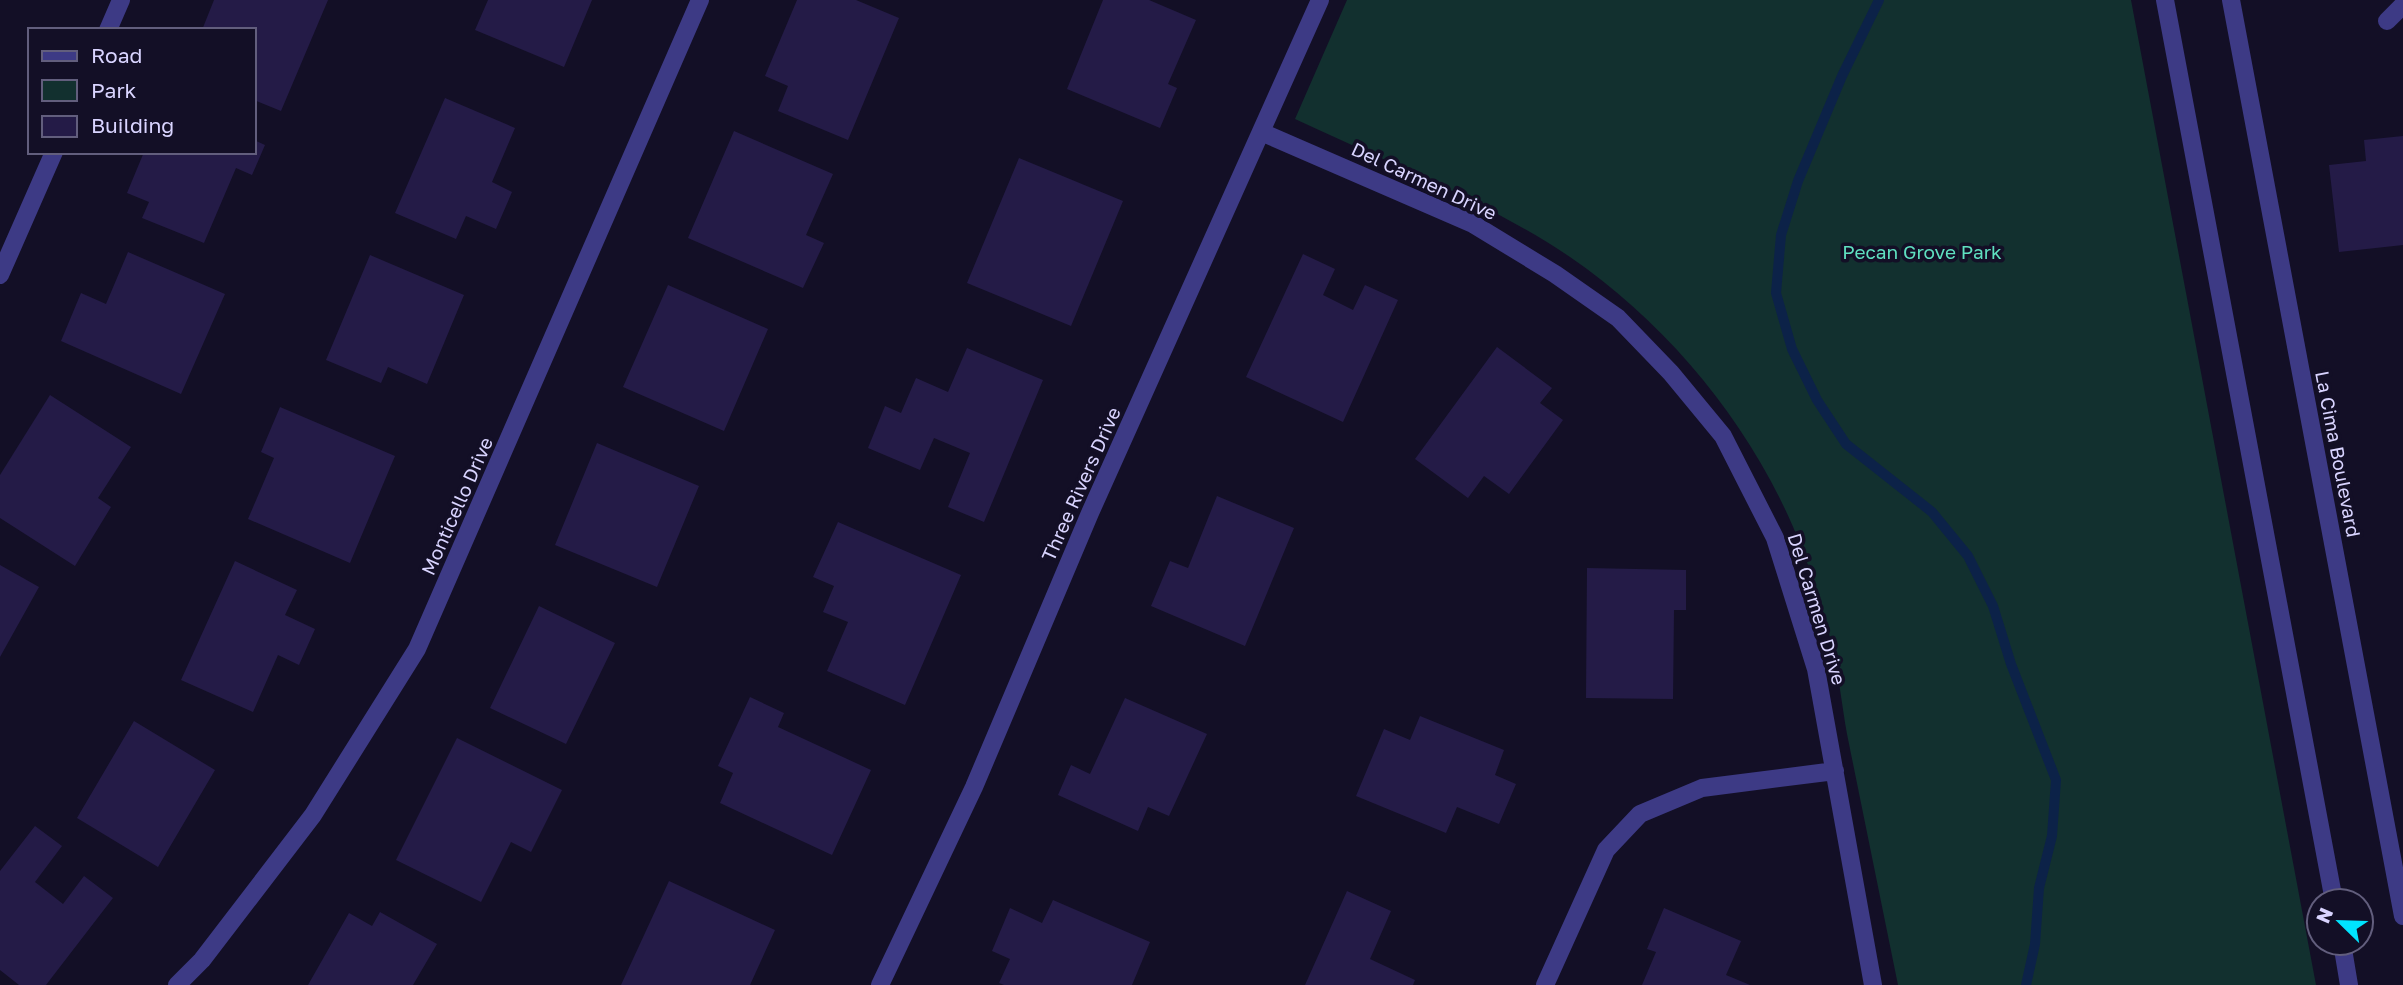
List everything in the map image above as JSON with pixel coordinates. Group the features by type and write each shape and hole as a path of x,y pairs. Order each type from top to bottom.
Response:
{"street":[{"path":"109,28 121,0"},
{"name":"Monticello Drive","path":"177,985 202,960 313,815 417,649 700,0"},
{"name":"Three Rivers Drive","path":"880,985 974,787 1090,513 1320,0"},
{"path":"2165,0 2331,887"},
{"name":"La Cima Boulevard","path":"2231,0 2403,916"},
{"path":"2387,21 2403,5"},
{"name":"Del Carmen Drive","path":"1261,132 1473,224 1555,274 1618,318 1671,373 1723,436 1775,538 1816,669 1873,985"},
{"path":"0,275 53,154"},
{"path":"1545,985 1606,850 1640,814 1702,788 1835,771"},
{"path":"2344,957 2349,985"}],"green space":[{"name":"Pecan Grove Park","path":"1347,0 2131,0 2305,926 2305,957 2311,957 2316,985 1898,985 1847,734 1835,660 1815,585 1782,503 1735,422 1676,349 1643,316 1570,257 1504,217 1295,119"}],"building":[{"path":"214,0 328,0 281,111 256,101 256,28 203,28"},
{"path":"488,0 592,0 564,67 475,30"},
{"path":"797,0 856,0 899,18 848,140 778,111 788,86 765,76"},
{"path":"1103,0 1149,0 1196,20 1168,84 1177,88 1160,128 1067,89"},
{"path":"445,98 515,128 492,182 512,192 496,229 466,216 456,239 395,213"},
{"path":"734,131 833,174 806,235 824,243 803,288 688,238"},
{"path":"2403,136 2403,245 2339,252 2329,165 2366,161 2364,140"},
{"path":"256,141 265,145 252,175 236,168 204,243 142,218 149,202 127,193 143,154 256,154"},
{"path":"1019,158 1123,201 1071,326 967,283"},
{"path":"128,252 225,294 181,394 61,341 81,293 106,304"},
{"path":"1303,254 1335,269 1323,295 1353,310 1365,285 1398,300 1343,422 1246,377"},
{"path":"370,255 464,295 427,384 388,367 381,383 326,360"},
{"path":"668,285 768,329 724,431 623,387"},
{"path":"1497,347 1552,388 1540,403 1563,420 1509,494 1484,476 1468,498 1415,459"},
{"path":"967,348 1043,380 984,522 948,507 970,453 934,438 920,470 868,448 885,406 901,413 916,378 948,392"},
{"path":"50,395 131,447 98,498 111,507 75,566 0,518 0,475"},
{"path":"280,407 395,456 350,563 248,519 274,458 261,452"},
{"path":"597,443 699,486 657,587 555,545"},
{"path":"1217,496 1294,528 1245,646 1151,606 1170,561 1188,568"},
{"path":"838,522 961,575 905,705 827,671 848,622 823,612 834,586 813,577"},
{"path":"235,561 297,590 285,615 315,629 299,665 278,655 253,712 181,680"},
{"path":"0,565 39,587 0,657"},
{"path":"1587,568 1686,570 1686,610 1674,610 1673,699 1586,698"},
{"path":"539,606 615,643 566,744 490,708"},
{"path":"750,697 784,713 778,727 871,770 832,855 720,803 733,773 718,766"},
{"path":"1125,698 1207,734 1169,816 1148,807 1138,831 1058,795 1071,765 1090,774"},
{"path":"1420,716 1504,750 1495,775 1516,784 1499,824 1457,807 1446,833 1356,796 1384,729 1410,740"},
{"path":"134,721 215,770 158,867 77,818"},
{"path":"457,738 562,790 531,852 511,842 481,902 396,860"},
{"path":"35,826 62,846 35,882 63,904 84,876 113,898 46,985 19,985 0,970 0,871"},
{"path":"669,881 775,930 750,985 621,985"},
{"path":"1347,891 1391,911 1370,959 1415,980 1413,985 1305,985"},
{"path":"1053,900 1150,942 1132,985 999,983 1010,959 992,951 1010,908 1042,923"},
{"path":"1664,908 1741,941 1726,975 1750,985 1642,985 1656,952 1647,949"},
{"path":"380,912 437,944 413,985 308,985 349,913 372,926"}],"waterway":[{"path":"1879,0 1842,76 1798,181 1781,235 1776,293 1792,349 1817,400 1846,444 1932,512 1968,556 1993,606 2011,664 2056,780 2052,836 2039,888 2035,944 2026,985"}]}
